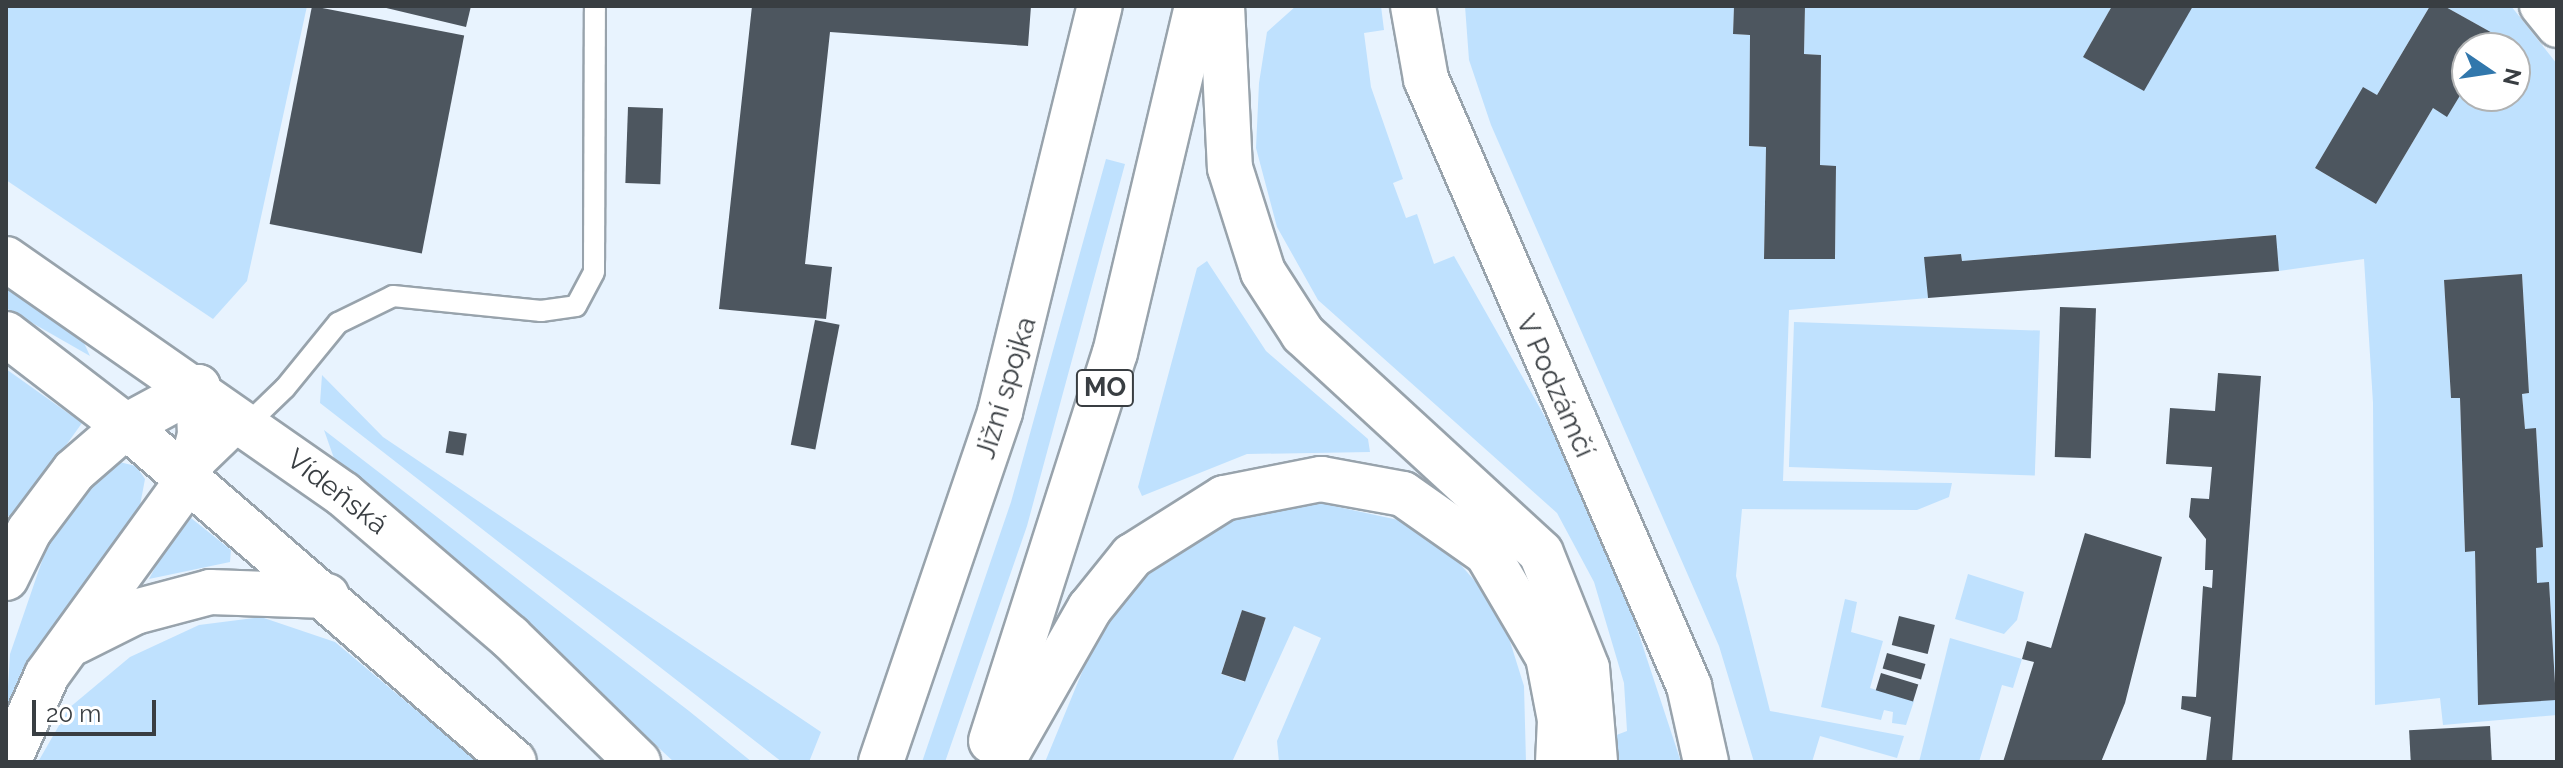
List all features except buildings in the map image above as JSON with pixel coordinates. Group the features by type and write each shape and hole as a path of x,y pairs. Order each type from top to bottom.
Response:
{"main road":[{"name":"Jižní spojka","path":"881,762 1008,384 1100,6"},
{"name":"MO","path":"983,762 1115,353 1197,6"},
{"path":"1222,6 1230,168 1263,272 1303,334 1541,553 1587,668 1595,762"},
{"name":"V Podzámčí","path":"1413,6 1426,79 1689,686 1706,762"},
{"name":"Vídeňská","path":"6,259 251,424 444,578 638,762"},
{"path":"6,334 126,426 327,596 514,762"},
{"path":"6,578 53,497 126,426 198,387 200,435 188,480 32,698 8,762"},
{"path":"1002,762 1090,608 1132,556 1224,498 1321,479 1403,494 1487,553 1548,657 1560,720 1558,762"},
{"path":"66,648 172,600 249,589 327,596"}],"street":[{"path":"2539,6 2557,28"}],"lane":[{"path":"188,480 251,424 338,323 393,296 541,311 576,306 594,272 595,6"}],"shaded area":[{"path":"6,6 307,6 247,281 213,319 6,180"},
{"path":"1296,6 1381,6 1384,30 1364,33 1371,87 1403,179 1393,183 1406,218 1417,214 1434,264 1454,256 1562,447 1615,562 1681,762 1606,762 1606,739 1627,731 1624,683 1594,582 1557,513 1318,300 1277,227 1256,148 1259,83 1267,32"},
{"path":"1465,6 1734,6 1733,34 1750,35 1749,146 1766,147 1764,258 1835,259 1836,167 1820,165 1821,55 1804,54 1805,6 2112,6 2083,57 2193,6 2430,6 2377,95 2363,88 2315,168 2376,204 2433,108 2447,116 2451,110 2531,112 2531,32 2491,32 2444,6 2511,6 2557,64 2557,715 2443,725 2440,698 2375,705 2373,403 2364,259 2279,271 2275,235 1962,261 1961,254 1925,257 1928,298 1789,310 1783,481 1952,483 1949,497 1917,510 1742,509 1736,576 1770,711 1904,736 1897,758 1820,736 1812,762 1754,762 1719,646 1491,125 1469,60","holes":["2522,274 2529,393 2522,394 2525,429 2536,429 2543,546 2536,548 2537,583 2549,583 2556,699 2479,705 2475,551 2465,552 2460,398 2451,398 2444,280"]},
{"path":"1106,159 1125,164 1027,526 945,762 922,762 1011,502"},
{"path":"1207,261 1266,351 1368,439 1370,452 1247,454 1142,496 1138,487 1197,268"},
{"path":"6,286 80,334 90,356 6,308"},
{"path":"1794,322 2040,331 2035,475 1789,467"},
{"path":"6,369 82,423 13,519 7,515"},
{"path":"322,375 383,437 821,732 809,762 782,762 320,403"},
{"path":"324,430 752,762 674,762 461,565 336,464"},
{"path":"111,460 136,466 145,479 138,516 6,721 10,654 43,558 59,522"},
{"path":"1315,502 1403,521 1446,548 1481,588 1508,635 1524,686 1526,762 1279,762 1277,741 1321,638 1294,626 1232,762 1045,762 1099,631 1151,564 1232,518","holes":["1242,610 1266,618 1244,682 1221,674"]},
{"path":"191,518 231,550 230,562 149,579 180,520"},
{"path":"1968,574 2024,592 2017,620 2004,634 1955,619"},
{"path":"1845,599 1857,602 1851,632 1883,641 1870,688 1914,701 1906,725 1892,723 1893,712 1884,710 1881,720 1821,707"},
{"path":"261,617 335,642 478,762 38,762 69,708 130,657 199,625"},
{"path":"1950,638 2022,659 2013,688 2002,685 1979,762 1919,762"}]}
